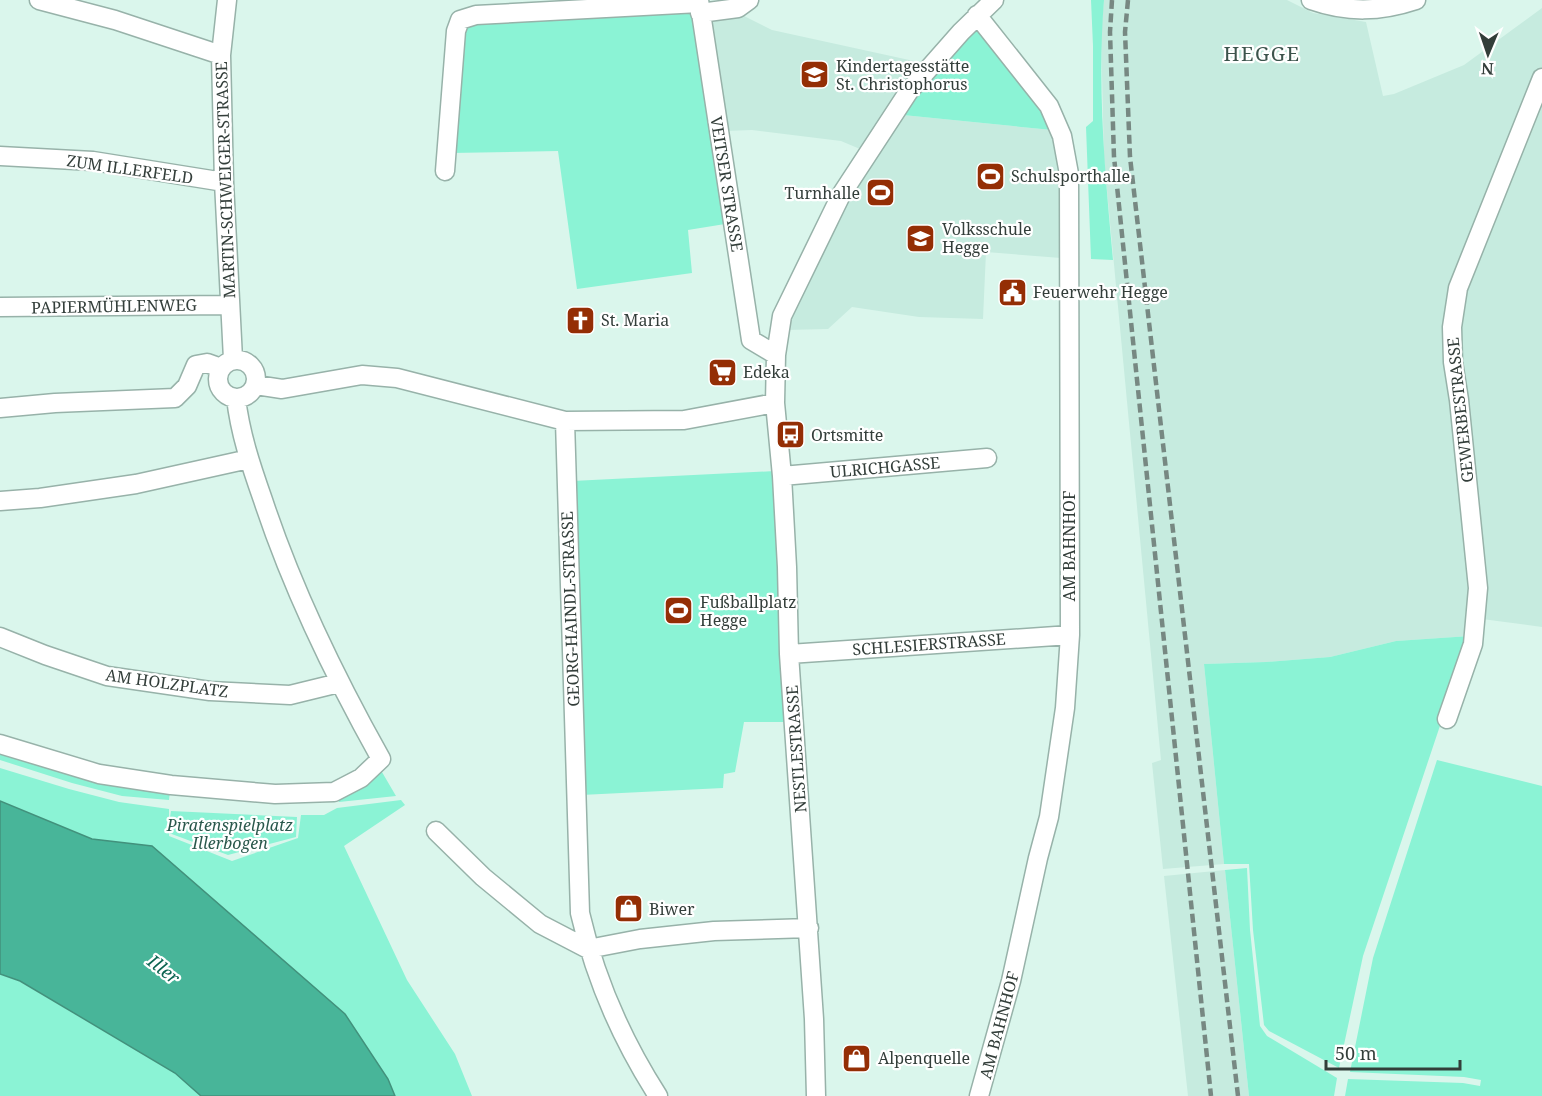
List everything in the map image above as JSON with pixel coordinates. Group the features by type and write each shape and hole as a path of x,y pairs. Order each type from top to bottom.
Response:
{"street":[{"path":"39,0 115,20 221,55"},
{"name":"MARTIN-SCHWEIGER-STRASSE","path":"227,0 221,55 229,305 227,364"},
{"path":"445,171 456,31 460,21 476,15 699,5 738,8 749,0"},
{"name":"NESTLESTRASSE","path":"816,1096 814,1019 789,654 788,567 775,403 776,355 782,316 841,195 909,91 977,15 994,0"},
{"path":"1311,0 1352,10 1379,10 1416,0"},
{"name":"VEITSER STRASSE","path":"699,5 751,340 776,355"},
{"name":"AM BAHNHOF","path":"977,15 1049,106 1062,136 1069,174 1070,635 1065,708 1049,818 1011,981 979,1096"},
{"name":"GEWERBESTRASSE","path":"1447,719 1473,644 1478,588 1460,400 1453,362 1452,327 1458,288 1542,78"},
{"name":"ZUM ILLERFELD","path":"0,156 93,161 224,182"},
{"name":"PAPIERMÜHLENWEG","path":"0,307 229,305"},
{"path":"0,408 55,403 175,398 187,386 196,365 227,364 243,360 252,366 256,375 256,385 248,395 236,398 224,393 220,387 218,374 227,364"},
{"path":"256,385 282,390 362,375 397,378 565,421 684,420 775,403"},
{"path":"0,744 99,774 171,785 275,794 334,792 361,778 381,759 310,624 276,542 239,423 236,398"},
{"name":"GEORG-HAINDL-STRASSE","path":"565,421 580,913 588,948 609,1003 640,1068 658,1096"},
{"name":"ULRICHGASSE","path":"782,476 987,458"},
{"path":"0,501 40,498 136,484 249,459"},
{"name":"SCHLESIERSTRASSE","path":"789,654 1070,635"},
{"name":"AM HOLZPLATZ","path":"0,637 107,676 210,692 290,694 339,683"},
{"path":"436,831 483,877 540,924 588,948 640,939 714,931 808,928"}],"shaded area":[{"path":"1104,0 1287,0 1313,13 1366,22 1383,96 1394,94 1464,65 1542,8 1542,627 1482,619 1470,636 1396,641 1330,657 1204,664 1224,864 1163,869 1152,763 1161,760 1104,159 1101,32"},
{"name":"Kindertagesstätte St. Christophorus","path":"740,14 772,30 923,63 902,87 860,149 841,141 752,130 725,131 709,18"},
{"path":"903,115 1052,130 1063,176 1061,258 986,252 983,319 919,317 852,307 828,329 786,330 788,318 848,198"},
{"path":"1225,870 1249,1096 1188,1096 1164,876"}],"green space":[{"path":"1091,0 1104,0 1102,98 1113,260 1091,259 1086,127 1093,121"},
{"path":"692,8 725,224 688,230 692,273 577,289 558,151 451,153 465,25"},
{"path":"979,25 1042,109 1052,130 903,115"},
{"name":"Fußballplatz Hegge","path":"775,471 786,722 744,722 735,772 724,774 723,788 581,795 572,481"},
{"path":"1470,636 1363,956 1339,1068 1269,1031 1264,1025 1253,930 1249,864 1224,864 1204,664 1330,657 1396,641"},
{"path":"0,749 170,791 169,800 122,796 72,783 0,760"},
{"path":"1437,760 1542,786 1542,1096 1345,1096 1348,1079 1463,1083 1480,1086 1481,1080 1464,1077 1350,1072 1373,958"},
{"path":"379,767 396,796 339,802 337,793"},
{"name":"Piratenspielplatz Illerbogen","path":"0,768 119,802 169,809 169,824 171,811 297,817 296,837 228,855 169,833 169,836 232,861 298,838 301,815 324,815 337,808 401,800 405,805 344,846 407,980 455,1054 472,1096 395,1096 388,1079 345,1014 152,847 92,839 0,801"},
{"path":"1247,868 1250,930 1260,1026 1267,1036 1337,1078 1334,1096 1249,1096 1225,870"},
{"path":"0,974 19,981 175,1073 201,1096 0,1096"}],"water":[{"name":"Iller","path":"0,801 92,839 152,846 345,1014 388,1079 395,1096 201,1096 175,1073 20,981 0,974"}],"railway":[{"path":"1112,0 1110,32 1114,157 1211,1096"},
{"path":"1128,0 1125,32 1130,157 1238,1096"}],"place":[{"name":"Kindertagesstätte St. Christophorus","path":"815,75"},
{"name":"Schulsporthalle","path":"990,176"},
{"name":"Turnhalle","path":"881,193"},
{"name":"Volksschule Hegge","path":"921,238"},
{"name":"Feuerwehr Hegge","path":"1012,292"},
{"name":"St. Maria","path":"580,320"},
{"name":"Edeka","path":"722,372"},
{"name":"Ortsmitte","path":"790,435"},
{"name":"Fußballplatz Hegge","path":"679,611"},
{"name":"Biwer","path":"628,909"},
{"name":"Alpenquelle","path":"857,1058"}],"district":[{"name":"HEGGE","path":"1262,53"}]}
